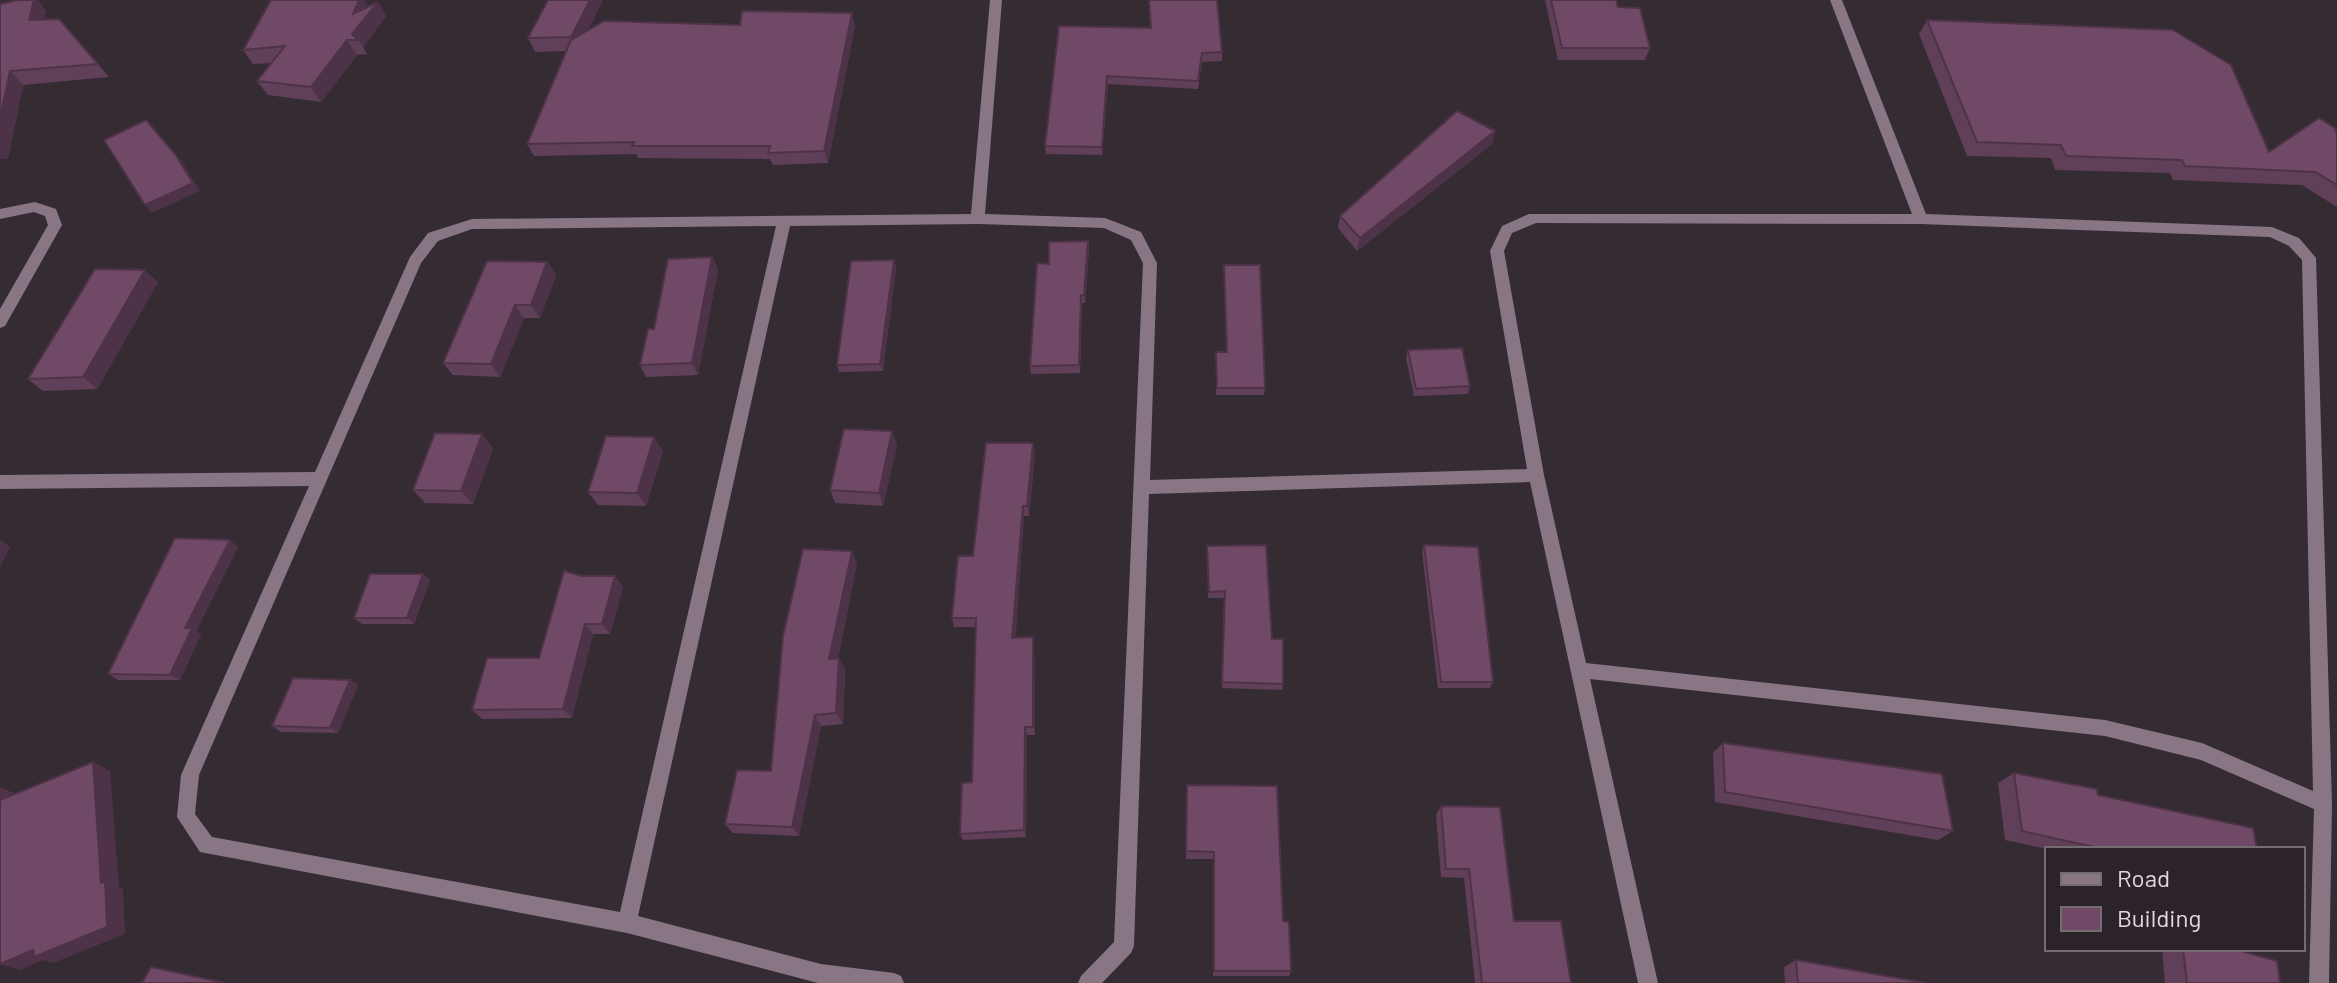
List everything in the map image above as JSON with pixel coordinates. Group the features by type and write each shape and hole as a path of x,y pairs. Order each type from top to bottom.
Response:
{"street":[{"path":"978,219 996,0"},
{"path":"1836,0 1921,219"},
{"path":"0,214 35,207 51,213 55,225 0,322"},
{"path":"1648,983 1536,475 1497,251 1507,230 1534,218 1921,219 2272,232 2294,242 2309,258 2323,804 2319,983"},
{"path":"894,983 820,978 627,923 207,845 186,817 190,775 415,261 433,237 472,224 978,219 1105,223 1136,236 1150,263 1124,946 1088,983"},
{"path":"627,923 784,223"},
{"path":"1143,487 1536,475"},
{"path":"0,482 318,479"},
{"path":"1581,670 2105,728 2202,752 2323,804"}],"building":[{"path":"34,0 29,20 59,19 98,64 10,71 0,119 0,4"},
{"path":"271,0 359,0 353,14 378,2 352,34 358,40 347,40 311,87 257,81 285,46 243,50"},
{"path":"548,0 590,0 571,37 528,38"},
{"path":"1149,0 1217,0 1222,52 1202,53 1198,81 1107,76 1102,147 1045,146 1059,26 1151,28"},
{"path":"1551,0 1616,0 1618,7 1640,8 1650,48 1562,48"},
{"path":"742,11 852,13 824,151 768,153 770,146 632,146 634,142 527,144 571,40 604,21 740,25"},
{"path":"1927,20 2173,30 2231,65 2269,152 2319,118 2335,128 2337,185 2315,172 2185,166 2182,160 2066,156 2061,145 1977,142"},
{"path":"1457,111 1495,131 1360,238 1340,216"},
{"path":"146,120 175,154 193,183 145,205 104,140"},
{"path":"1088,241 1084,295 1081,295 1079,365 1030,366 1037,263 1049,264 1049,242"},
{"path":"712,257 692,363 640,365 648,329 654,329 668,259"},
{"path":"894,260 880,364 837,365 851,261"},
{"path":"487,261 547,262 531,305 515,305 491,364 443,363"},
{"path":"1224,265 1260,265 1265,388 1217,388 1216,352 1227,352"},
{"path":"95,269 145,270 83,377 28,379"},
{"path":"1462,348 1470,386 1416,389 1408,350"},
{"path":"844,429 892,431 879,493 830,490"},
{"path":"435,433 482,434 461,491 413,490"},
{"path":"606,436 654,437 637,493 588,492"},
{"path":"986,443 1033,443 1027,506 1023,506 1012,638 1033,637 1033,727 1025,727 1024,830 960,834 962,783 972,782 976,618 952,618 958,556 973,556"},
{"path":"175,538 230,540 185,628 192,628 170,675 108,674"},
{"path":"1266,545 1272,639 1283,639 1283,684 1222,682 1225,591 1209,592 1207,546"},
{"path":"1424,545 1478,547 1493,682 1441,682"},
{"path":"803,549 852,551 829,659 839,658 836,713 815,715 792,827 725,824 737,770 771,771 783,636"},
{"path":"564,571 582,576 615,576 602,624 585,624 563,709 472,710 487,658 539,658"},
{"path":"370,574 423,574 407,618 354,618"},
{"path":"293,678 350,680 330,728 272,726"},
{"path":"1723,743 1942,774 1953,831 1725,792"},
{"path":"93,762 107,927 34,957 33,950 0,964 0,800"},
{"path":"2014,773 2097,789 2098,795 2253,828 2257,847 2094,847 2022,831"},
{"path":"1187,785 1277,786 1283,921 1289,922 1291,971 1214,971 1214,852 1186,851"},
{"path":"1441,806 1500,807 1514,921 1561,921 1571,983 1482,983 1469,869 1446,869"},
{"path":"2183,951 2241,951 2277,961 2280,983 2187,983"},
{"path":"1796,960 1926,983 1798,983"},
{"path":"151,967 225,983 142,983"}]}
